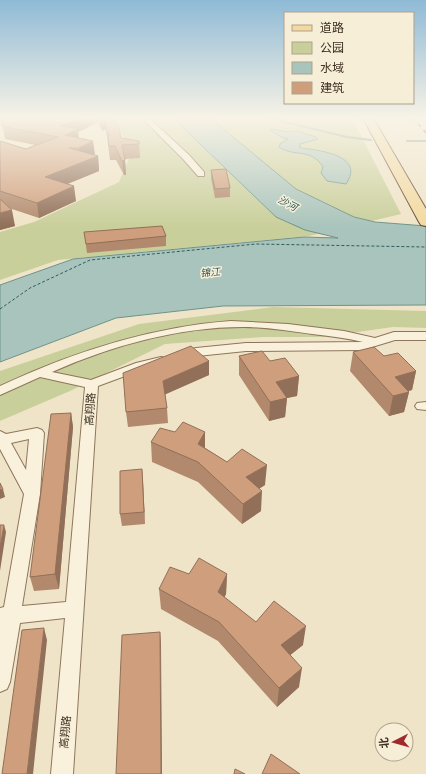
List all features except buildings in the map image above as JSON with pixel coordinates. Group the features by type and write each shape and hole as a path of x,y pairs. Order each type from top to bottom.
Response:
{"main road":[{"path":"388,154 426,222"}],"street":[{"path":"183,154 201,174"},
{"path":"0,391 37,373 94,351 164,332 221,325 295,328 359,336 376,342"},
{"name":"高翔路","path":"62,774 92,384 140,366 196,352 246,347 362,346 394,336 426,336"},
{"path":"37,373 92,384"},
{"path":"0,682 5,615 32,494 37,433 1,438 32,494"},
{"path":"5,615 75,609"}],"green space":[{"path":"131,154 370,154 401,214 309,236 58,260 0,280 0,232 34,222 119,182"},
{"path":"273,307 426,311 426,328 393,327 323,337 263,337 165,344 70,391 0,421 0,371 139,324"}],"water":[{"path":"211,154 254,154 296,189 354,217 375,222 426,226 426,305 223,306 116,318 0,362 0,285 73,259 304,237 338,238 305,230 276,217"},
{"path":"303,154 331,154 345,160 350,166 351,174 346,184 327,181 321,173 323,167 313,157"}],"ferry route":[{"path":"0,309 30,288 90,260 256,244 426,247"}],"water label":[{"name":"沙河","path":"288,203"},
{"name":"锦江","path":"210,272"}]}
